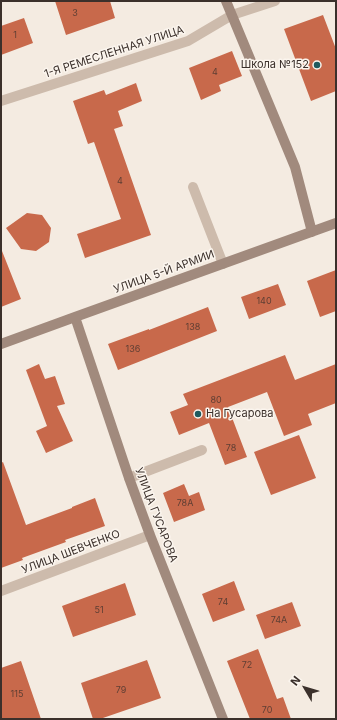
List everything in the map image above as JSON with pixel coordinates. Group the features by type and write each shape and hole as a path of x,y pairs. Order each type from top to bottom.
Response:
{"street":[{"path":"226,1 295,167 312,232"},
{"name":"1-Я РЕМЕСЛЕННАЯ УЛИЦА","path":"1,101 188,41 232,15 275,1"},
{"path":"193,187 223,264"},
{"name":"УЛИЦА 5-Й АРМИИ","path":"1,344 336,223"},
{"name":"УЛИЦА ГУСАРОВА","path":"75,317 129,478 223,719"},
{"path":"129,478 202,450"},
{"name":"УЛИЦА ШЕВЧЕНКО","path":"1,591 150,535"}],"building":[{"path":"55,1 110,1 115,18 66,35"},
{"name":"Школа №152","path":"323,15 336,49 336,91 311,101 284,29"},
{"path":"24,18 33,43 1,55 1,26"},
{"path":"232,51 242,76 219,85 221,91 201,100 189,68"},
{"path":"136,83 142,101 118,111 123,126 114,129 151,235 85,258 77,234 121,219 94,142 88,144 73,101 104,90 106,95"},
{"path":"27,213 42,215 51,228 49,242 36,251 21,249 6,228"},
{"path":"1,251 21,299 1,307"},
{"path":"336,270 336,311 320,317 307,281"},
{"path":"278,284 286,305 249,319 241,297"},
{"path":"208,307 217,331 118,370 108,344"},
{"path":"285,355 295,380 336,364 336,403 308,414 312,425 284,436 267,392 228,407 247,457 225,465 209,423 179,435 170,412 188,405 183,394"},
{"path":"39,364 45,379 55,376 65,404 57,406 73,441 46,453 36,431 47,426 26,370"},
{"path":"299,435 316,478 271,495 254,452"},
{"path":"3,462 26,525 95,498 105,526 65,540 66,542 22,558 23,560 1,568 1,463"},
{"path":"184,484 189,496 199,492 205,510 174,522 163,493"},
{"path":"234,581 245,610 213,622 202,594"},
{"path":"125,583 136,615 73,637 62,606"},
{"path":"292,602 301,626 265,639 256,615"},
{"path":"258,649 277,699 283,697 291,719 250,719 227,661"},
{"path":"147,660 161,698 100,719 93,719 81,683"},
{"path":"21,661 41,719 1,719 1,668"}],"place":[{"name":"Школа №152","path":"317,65"},
{"name":"На Гусарова","path":"198,414"}]}
